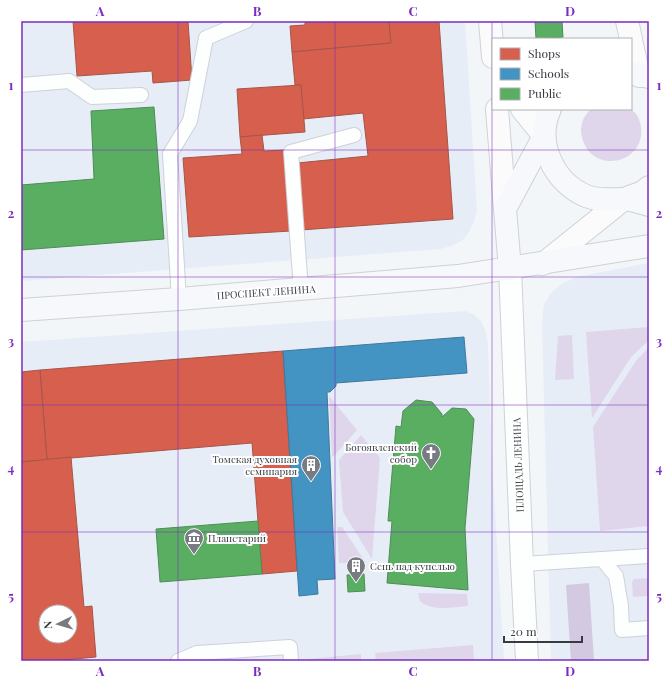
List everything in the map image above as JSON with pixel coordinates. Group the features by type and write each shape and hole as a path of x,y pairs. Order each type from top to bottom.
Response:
{"main road":[{"path":"490,21 492,45"},
{"path":"627,21 631,38"},
{"path":"632,43 642,77"},
{"name":"ПЛОЩАДЬ ЛЕНИНА","path":"497,110 510,269"},
{"path":"523,110 544,136 548,155 556,172 569,186 586,196 604,200 624,199 649,205"},
{"path":"505,209 544,136 550,110"},
{"path":"543,264 624,199 643,192 649,187"},
{"path":"510,269 649,246"},
{"name":"ПРОСПЕКТ ЛЕНИНА","path":"21,310 301,290 458,276 510,269"}],"street":[{"name":"ПЛОЩАДЬ ЛЕНИНА","path":"510,269 527,661"}],"lane":[{"path":"179,299 170,154 190,121 206,38 246,21"},
{"path":"21,85 69,81 92,97 141,95"},
{"path":"301,290 291,152 354,136"},
{"path":"522,564 649,556"},
{"path":"602,559 616,576 622,630 649,628"},
{"path":"178,661 197,654 290,647 291,661"}],"shaded area":[{"path":"21,21 465,21 477,210 474,222 463,240 452,246 440,249 21,281"},
{"path":"590,110 632,110 638,117 641,127 640,140 635,150 627,157 616,160 606,161 595,157 587,149 581,133 582,122"},
{"path":"649,263 649,661 551,661 542,324 544,304 551,293 563,283 576,277"},
{"path":"465,311 473,314 481,321 486,332 488,344 492,461 504,661 21,661 21,342"},
{"path":"649,327 649,340 631,357 592,418 586,332"},
{"path":"572,335 574,379 555,380 558,336"},
{"path":"649,347 649,526 600,531 593,427 636,361"},
{"path":"329,396 357,430 332,457"},
{"path":"361,435 380,458 372,559 343,512 339,460"},
{"path":"337,527 342,527 366,563 339,563"},
{"path":"649,578 649,596 633,597 632,582 634,579"},
{"path":"589,583 594,661 571,661 566,585"},
{"path":"418,593 467,594 468,606 443,608 431,607 420,601"},
{"path":"473,645 474,660 376,661 375,653"},
{"path":"361,654 361,661 309,661 309,659"}],"building: Shops":[{"path":"73,21 188,21 192,80 153,83 152,71 77,76"},
{"path":"305,21 389,21 391,43 292,52 290,26 305,25"},
{"path":"389,21 439,21 453,219 301,230 297,163 368,156 363,113 303,119 301,85 295,85 292,52 391,43"},
{"path":"301,85 305,132 240,137 237,89"},
{"path":"262,135 264,151 285,150 291,231 189,237 183,158 242,154 240,137"},
{"path":"283,351 297,571 262,574 252,443 47,460 40,370"},
{"path":"40,370 47,460 21,462 21,372"},
{"path":"71,457 84,607 92,606 96,657 53,661 21,661 21,462"}],"building: Schools":[{"name":"Томская духовная семинария","path":"464,337 467,373 336,383 336,386 330,392 327,392 335,579 317,580 318,594 299,596 283,351"}],"building: Public":[{"path":"535,21 562,21 563,37 536,38"},
{"path":"154,107 164,239 21,250 21,185 94,179 91,111"},
{"name":"Богоявленский собор","path":"416,400 432,402 442,414 442,417 452,408 466,409 474,419 465,528 468,590 387,583 392,521 388,521 396,426 401,427 403,411"},
{"path":"258,521 262,574 160,582 156,529"},
{"name":"Сень над купелью","path":"364,574 365,591 348,592 347,575"}],"place":[{"name":"Богоявленский собор","path":"431,470"},
{"name":"Томская духовная семинария","path":"311,482"},
{"name":"Планетарий","path":"194,555"},
{"name":"Сень над купелью","path":"356,583"}]}
